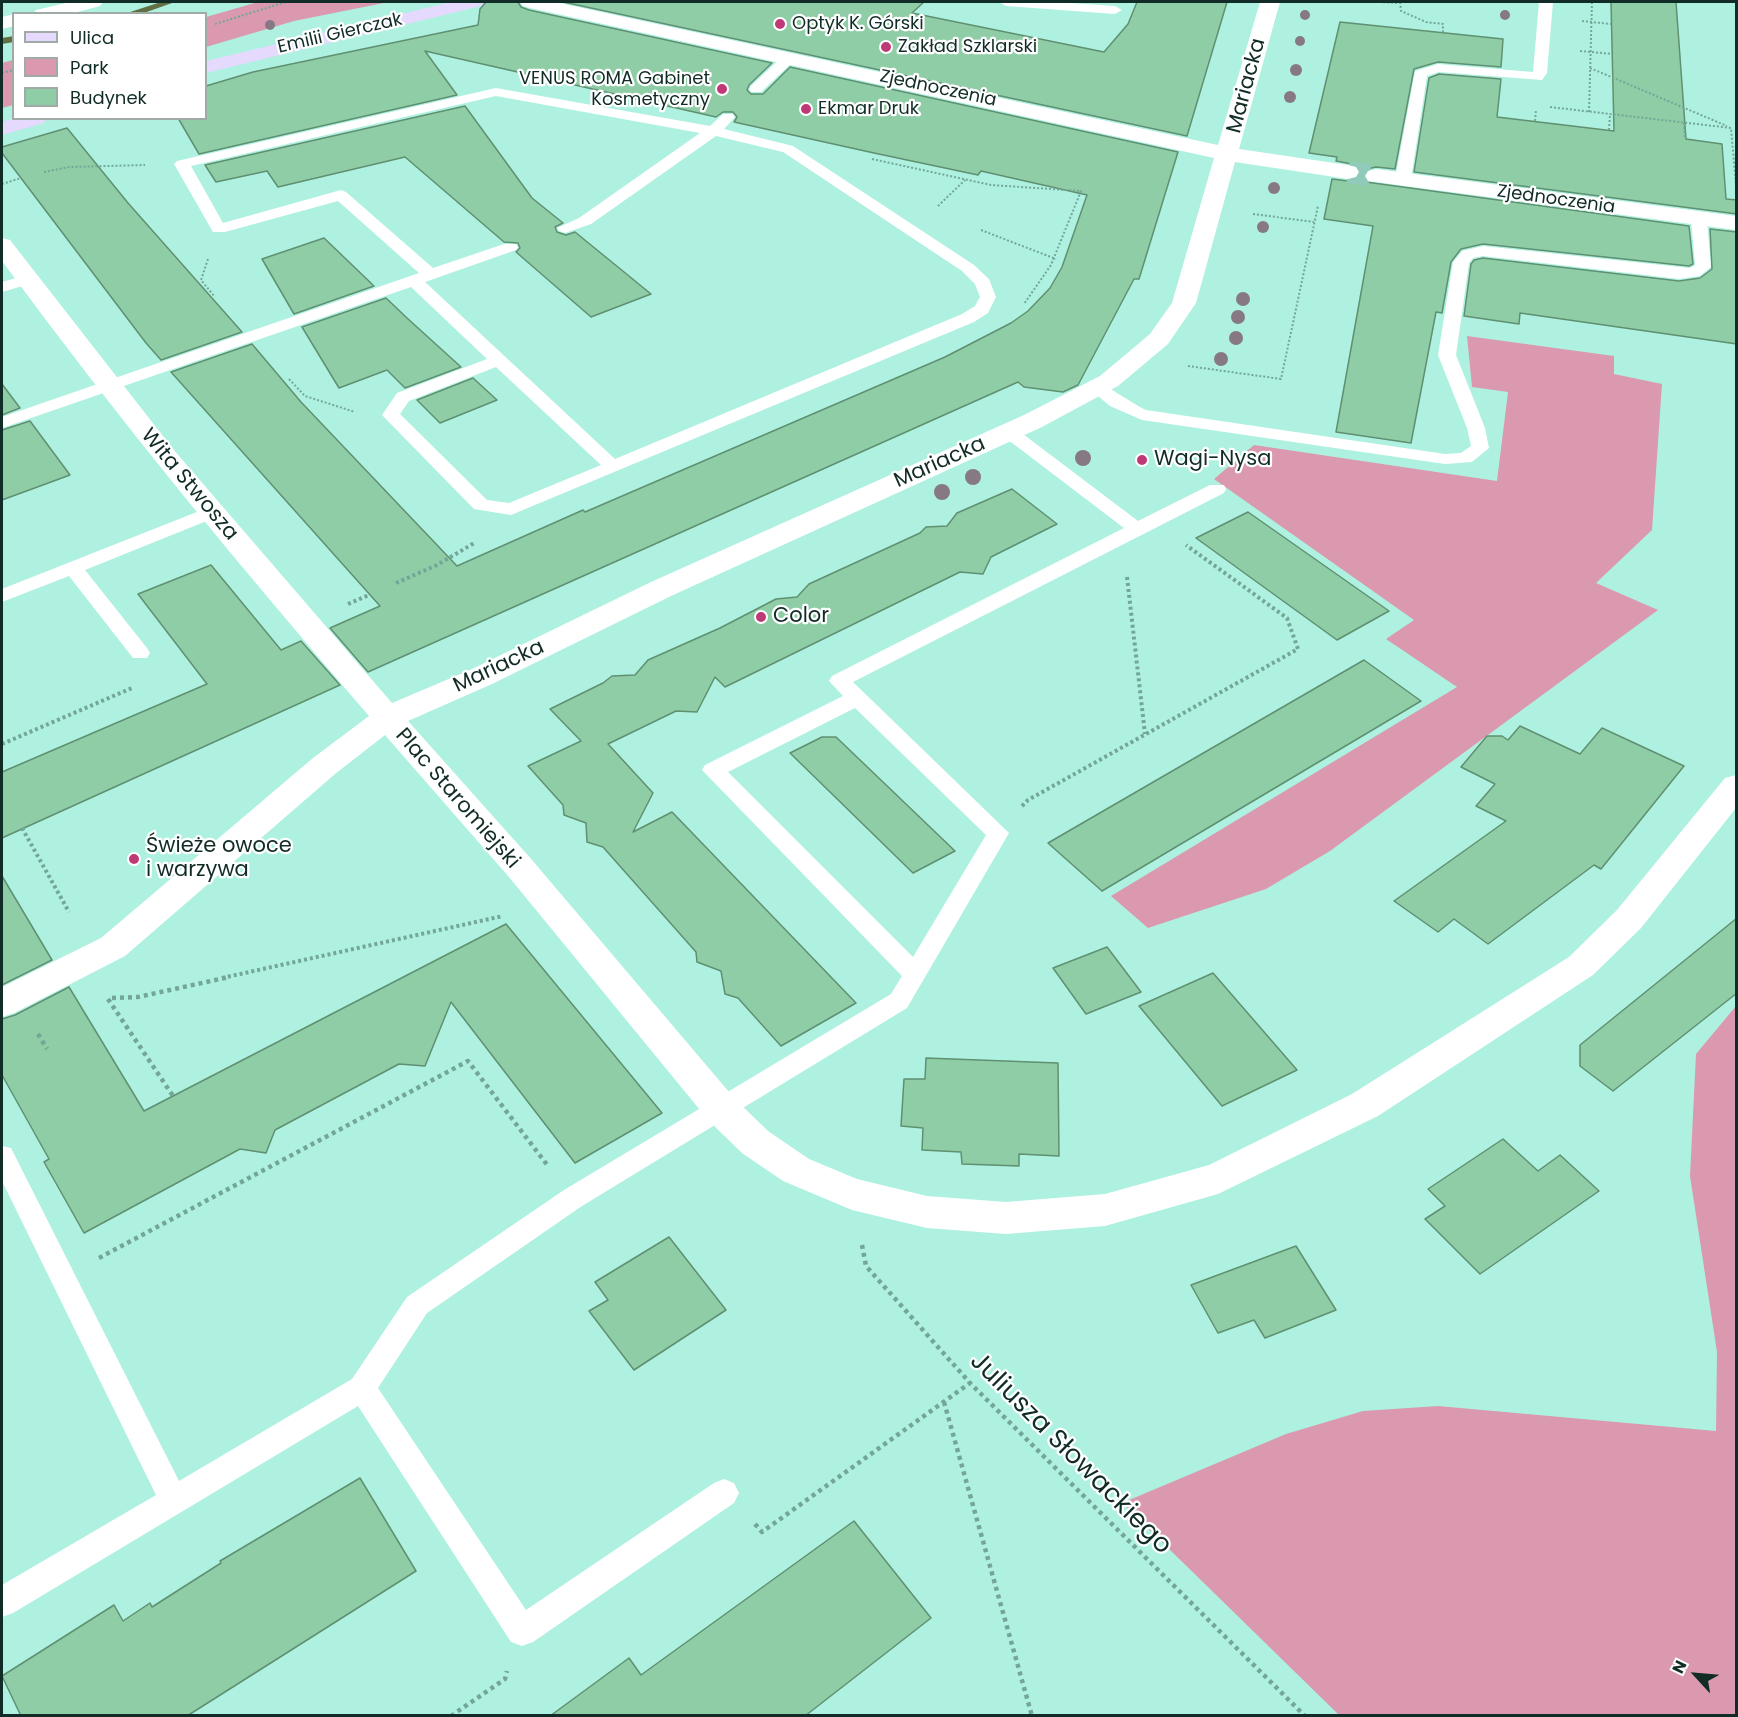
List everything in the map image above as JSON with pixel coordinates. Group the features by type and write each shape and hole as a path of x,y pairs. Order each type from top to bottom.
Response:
{"street":[{"path":"51,12 93,2"},
{"name":"Emilii Gierczak","path":"207,67 474,2"},
{"name":"Zjednoczenia","path":"530,2 1228,154 1348,172"},
{"name":"Mariacka","path":"386,718 481,677 661,589 1009,432 1096,387 1137,359 1159,339 1184,303 1270,2"},
{"path":"2,129 30,120"},
{"name":"Zjednoczenia","path":"1376,176 1737,223"},
{"name":"Wita Stwosza","path":"2,245 14,284 107,387 386,718"},
{"name":"Plac Staromiejski","path":"2,1003 113,947 324,766 386,718 453,791 722,1110 755,1142 796,1170 852,1194 927,1212 1006,1218 1105,1210 1218,1178 1365,1105 1581,966 1629,919 1737,786"}],"lane":[{"path":"1006,2 1115,10"},
{"path":"1403,179 1420,74 1438,68 1537,77 1540,74 1546,2"},
{"path":"756,89 790,57"},
{"path":"431,275 341,195 219,229 182,164 496,92 713,131 788,148 968,268 983,282 988,297 982,309 968,318 511,510 481,505 391,416 403,397 499,360"},
{"path":"566,228 585,220 713,131 728,117"},
{"path":"1096,387 1116,402 1142,415 1445,459 1466,458 1480,448 1476,428 1447,355 1461,262 1468,254 1483,251 1679,274 1694,273 1703,267 1699,219"},
{"path":"2,423 510,247"},
{"path":"414,281 613,467"},
{"path":"1009,432 1137,529"},
{"path":"2,1602 362,1388 417,1305 573,1198 899,1001 998,833 839,681 1217,489"},
{"path":"2,596 212,512"},
{"path":"73,568 140,653"},
{"path":"856,698 713,770 914,973"},
{"path":"2,1156 173,1499"},
{"path":"362,1388 522,1631 724,1493"}],"path":[{"path":"207,27 286,2"},
{"path":"1379,2 1400,2 1401,11 1411,18 1443,24 1443,33"},
{"path":"1589,112 1592,2"},
{"path":"1573,20 1611,24"},
{"path":"1572,50 1612,54"},
{"path":"1590,68 1731,128"},
{"path":"1535,121 1536,106"},
{"path":"1547,107 1731,128"},
{"path":"1609,130 1610,114"},
{"path":"1684,123 1685,139"},
{"path":"1731,128 1737,185"},
{"path":"866,158 991,185 1081,191 1056,259 1033,294 1020,308 988,297"},
{"path":"44,172 69,167 182,164"},
{"path":"1137,359 1281,380 1326,169"},
{"path":"2,184 21,178"},
{"path":"1212,209 1314,222"},
{"path":"215,297 201,280 219,229"},
{"path":"289,379 305,396 368,417 391,416"},
{"path":"396,583 437,565 502,526 511,510"},
{"path":"1137,529 1145,734"},
{"path":"998,833 1028,800 1298,649 1287,618 1137,529"},
{"path":"2,744 158,676 140,653"},
{"path":"22,828 69,912"},
{"path":"173,1096 108,998 138,997 548,904"},
{"path":"38,1033 47,1049"},
{"path":"64,1277 468,1061 573,1198"},
{"name":"Juliusza Słowackiego","path":"852,1194 866,1266 970,1383 1305,1716"},
{"path":"724,1493 762,1532 970,1383"},
{"path":"944,1402 1032,1716"},
{"path":"451,1716 505,1679 522,1631"}],"green space":[{"path":"258,2 389,2 294,21 207,47 207,17"},
{"path":"12,60 12,105 2,108 2,63"},
{"path":"1467,336 1614,356 1614,374 1662,384 1652,530 1596,583 1658,610 1330,851 1266,889 1148,928 1111,896 1457,687 1386,639 1414,620 1214,479 1254,445 1497,481 1508,392 1472,387"},
{"path":"1736,1006 1736,1715 1339,1715 1122,1503 1286,1434 1363,1411 1438,1406 1716,1431 1717,1352 1690,1176 1696,1054"}],"building":[{"path":"486,2 518,2 521,7 529,10 772,63 749,85 747,90 751,94 763,94 790,67 1178,152 1139,279 1134,279 1078,385 1063,392 1024,387 1018,382 368,672 330,628 380,606 171,372 252,344 301,402 457,566 583,510 585,512 945,357 1011,323 1028,311 1050,288 1062,267 1087,195 981,171 978,175 734,122 737,117 733,112 723,112 716,117 425,51 457,95 199,154 179,120 207,120 207,86 253,72 478,25 480,9"},
{"path":"563,2 924,2 912,13 1104,52 1128,24 1137,2 1227,2 1187,136"},
{"path":"1611,2 1676,2 1686,139 1722,144 1726,199 1737,200 1737,214 1414,172 1429,78 1439,74 1501,79 1497,117 1614,131"},
{"path":"1340,22 1503,39 1501,67 1438,62 1414,69 1395,169 1376,167 1367,169 1363,175 1366,182 1689,226 1693,264 1689,266 1483,244 1461,249 1451,262 1442,313 1436,312 1411,443 1336,432 1373,226 1324,219 1332,179 1348,181 1357,179 1361,171 1357,165 1336,161 1337,157 1309,153"},
{"path":"465,106 532,198 563,223 555,227 557,232 566,235 575,232 651,294 591,317 516,252 520,248 518,243 504,242 405,157 278,187 267,171 216,182 205,165"},
{"path":"67,128 128,203 242,332 161,360 146,343 2,153 2,147"},
{"path":"1710,229 1737,232 1737,344 1520,313 1519,324 1464,316 1471,264 1474,260 1483,258 1679,281 1700,278 1712,269"},
{"path":"324,238 374,286 294,314 262,259"},
{"path":"386,298 461,367 405,388 387,370 339,388 302,327"},
{"path":"473,378 497,400 440,423 417,400"},
{"path":"2,384 20,408 2,415"},
{"path":"30,421 70,475 2,500 2,430"},
{"path":"1012,489 1057,524 991,557 983,574 960,572 725,687 715,677 697,712 676,711 608,744 653,793 633,832 672,812 856,1003 781,1046 738,998 725,994 721,971 697,962 696,952 603,847 587,842 586,823 564,815 563,805 528,766 581,741 550,709 603,683 612,676 635,675 648,660 720,628 776,599 797,597 809,584 920,533 926,527 947,526 957,513"},
{"path":"1248,512 1389,611 1337,640 1196,538"},
{"path":"211,565 281,650 301,641 340,685 2,838 2,772 207,684 138,594"},
{"path":"1364,660 1421,701 1102,891 1048,843"},
{"path":"1520,726 1580,754 1602,728 1684,766 1601,869 1594,865 1488,944 1454,919 1438,932 1394,901 1506,821 1476,806 1495,784 1461,767 1487,736 1502,736 1508,740"},
{"path":"822,737 836,737 955,851 913,873 790,753"},
{"path":"2,876 52,960 2,985"},
{"path":"1737,918 1737,993 1613,1091 1580,1066 1580,1045"},
{"path":"506,924 662,1113 575,1163 451,1002 425,1066 399,1064 275,1130 266,1153 240,1149 84,1233 44,1162 49,1159 2,1075 2,1019 15,1015 69,987 144,1111"},
{"path":"1107,947 1141,992 1086,1014 1053,968"},
{"path":"1213,973 1297,1070 1222,1106 1139,1006"},
{"path":"926,1058 1058,1063 1059,1156 1019,1154 1019,1166 962,1164 961,1152 922,1150 923,1128 901,1126 904,1079 925,1079"},
{"path":"1503,1139 1538,1171 1560,1155 1599,1191 1480,1274 1425,1219 1445,1206 1428,1189"},
{"path":"669,1237 726,1310 634,1370 589,1311 608,1300 595,1282"},
{"path":"1296,1246 1336,1310 1265,1338 1254,1320 1218,1333 1191,1285"},
{"path":"360,1478 416,1571 187,1716 21,1716 2,1676 114,1605 123,1621 150,1603 152,1607 221,1563 220,1561"},
{"path":"854,1521 931,1618 805,1716 550,1716 629,1658 641,1675"}],"waterway":[{"path":"136,12 170,2"},
{"path":"2,41 12,39"}],"tunnel":[{"path":"1348,172 1376,176"}],"place":[{"name":"Optyk K. Górski","path":"780,24"},
{"name":"Zakład Szklarski","path":"886,47"},
{"name":"VENUS ROMA Gabinet Kosmetyczny","path":"722,89"},
{"name":"Ekmar Druk","path":"806,109"},
{"name":"Wagi-Nysa","path":"1142,460"},
{"name":"Color","path":"761,617"},
{"name":"Świeże owoce i warzywa","path":"134,859"}]}
